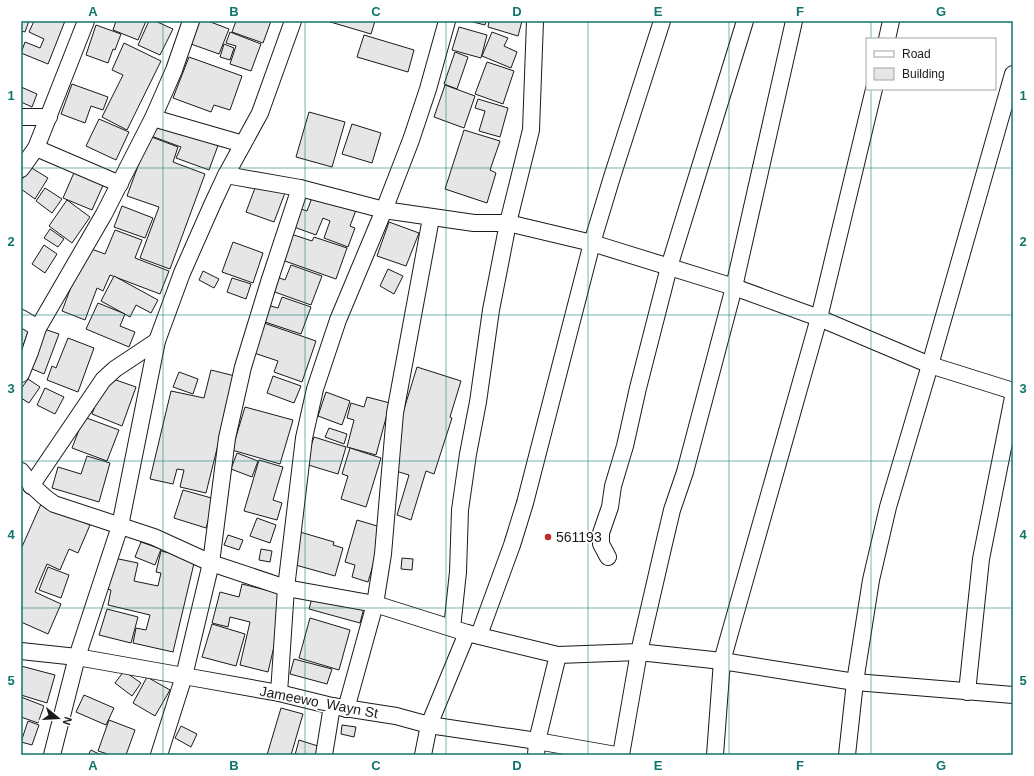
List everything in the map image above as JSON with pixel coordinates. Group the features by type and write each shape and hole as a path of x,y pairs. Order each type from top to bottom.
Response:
{"street":[{"path":"21,169 36,148 86,21"},
{"path":"21,374 38,328 88,244 154,118 174,70 191,21"},
{"path":"52,755 77,657 120,526 157,341 182,273 226,175 260,113 293,21"},
{"path":"279,693 286,588 304,438 315,389 338,320 384,210 428,89 447,21"},
{"path":"466,632 458,572 460,510 468,454 478,402 491,310 508,223 531,130 534,21"},
{"path":"423,755 429,725 466,632 512,545 525,503 592,243 662,21"},
{"path":"608,557 601,544 601,533 610,507 613,486 625,446 638,388 669,267 745,21"},
{"path":"621,755 639,652 672,510 685,472 734,287 794,21"},
{"path":"887,38 891,21"},
{"path":"848,755 855,682 871,580 888,508 1013,74"},
{"path":"715,755 722,661 819,318 874,90"},
{"path":"21,117 49,117"},
{"path":"154,118 243,144"},
{"path":"36,148 120,184"},
{"path":"226,175 300,188 384,210 474,223 508,223 592,243 734,287 819,318 930,365 1013,391"},
{"path":"159,755 184,676 210,563 227,438 242,367 300,188"},
{"path":"324,755 375,604 383,554 395,413 431,218"},
{"path":"21,318 38,328"},
{"path":"31,486 103,380 115,369 157,341"},
{"path":"966,692 981,559 1013,396"},
{"path":"21,471 31,486 42,497 54,504 154,537 210,563 286,588 375,604 466,632 558,655 639,652 722,661 855,682 1013,696"},
{"name":"Jameewo_Wayn St","path":"21,651 77,657 279,693 339,707 396,716 429,725 536,748 616,755"},
{"path":"536,748 558,655"}],"building":[{"path":"21,21 29,21 25,32 21,31"},
{"path":"34,21 65,21 48,64 21,53 25,42 40,48 44,39 29,32"},
{"path":"116,21 146,21 138,40 113,30"},
{"path":"149,21 155,21 173,29 160,55 138,45"},
{"path":"199,21 208,21 229,29 219,54 191,44"},
{"path":"236,21 271,21 263,43 232,32"},
{"path":"327,21 375,21 371,34"},
{"path":"469,21 486,21 485,25"},
{"path":"489,21 522,21 518,36 488,27"},
{"path":"96,25 121,34 108,63 86,55"},
{"path":"459,27 487,35 481,58 452,50"},
{"path":"230,32 261,44 251,71 230,64 236,46 226,43"},
{"path":"492,32 508,38 504,46 517,52 511,68 482,56"},
{"path":"364,35 414,50 408,72 357,57"},
{"path":"124,43 161,61 127,130 102,117 123,75 112,70"},
{"path":"224,44 234,48 230,60 220,57"},
{"path":"455,52 468,57 457,89 444,84"},
{"path":"189,57 242,76 230,110 214,105 211,112 173,98"},
{"path":"487,62 514,71 503,104 475,94"},
{"path":"72,84 108,97 103,110 91,106 85,123 61,114"},
{"path":"445,85 475,96 464,128 434,117"},
{"path":"21,87 37,94 32,107 21,102"},
{"path":"478,99 508,108 500,137 479,131 485,111 475,108"},
{"path":"309,112 345,122 332,167 296,157"},
{"path":"158,117 220,140 209,170 176,158 181,147 151,136"},
{"path":"99,119 129,132 116,160 86,146"},
{"path":"352,124 381,133 372,163 342,154"},
{"path":"464,130 500,141 490,170 496,173 487,203 445,189"},
{"path":"149,136 178,147 173,162 205,174 170,269 140,258 159,207 127,196"},
{"path":"30,167 48,178 35,199 21,189 21,181"},
{"path":"76,168 105,181 92,210 63,198"},
{"path":"258,180 286,190 274,222 246,212"},
{"path":"45,188 62,199 52,213 36,201"},
{"path":"313,195 356,210 350,226 355,228 348,247 324,238 330,221 323,218 316,235 294,227 301,209 307,211"},
{"path":"67,200 90,217 72,243 49,226"},
{"path":"122,206 153,218 145,238 114,227"},
{"path":"389,222 419,233 406,266 377,256"},
{"path":"50,229 64,239 58,247 44,238"},
{"path":"115,230 142,240 135,258 169,271 160,294 110,275 103,291 97,288 85,320 62,311 86,247 105,254"},
{"path":"291,234 312,241 314,237 347,248 336,279 282,260"},
{"path":"233,242 263,253 253,283 222,272"},
{"path":"44,245 57,254 45,273 32,264"},
{"path":"291,265 322,276 311,305 272,291 277,277 285,280"},
{"path":"388,269 403,276 394,294 380,286"},
{"path":"203,271 219,279 214,288 199,280"},
{"path":"114,276 158,300 151,313 136,305 130,317 101,301"},
{"path":"232,278 251,284 246,299 227,292"},
{"path":"282,297 311,307 301,334 262,321 267,305 278,308"},
{"path":"98,303 125,314 120,326 135,332 129,347 86,329"},
{"path":"261,322 316,341 302,382 274,372 278,361 251,352"},
{"path":"21,326 29,329 21,352"},
{"path":"44,329 59,334 44,374 30,368"},
{"path":"68,338 94,348 78,392 47,380 52,366 56,368"},
{"path":"110,367 120,371 116,380 136,387 122,426 92,414"},
{"path":"417,367 461,381 450,417 452,418 434,474 426,471 411,520 397,515 409,475 386,468"},
{"path":"211,370 235,376 206,493 180,487 184,470 177,469 173,484 150,479 171,391 204,398"},
{"path":"179,372 198,379 193,394 173,387"},
{"path":"273,376 301,386 294,403 267,393"},
{"path":"28,379 40,387 29,403 21,398 21,389"},
{"path":"45,388 64,397 55,414 37,405"},
{"path":"326,392 350,401 342,425 318,416"},
{"path":"367,397 390,403 376,455 347,447 354,420 347,418 351,403 364,407"},
{"path":"245,407 293,420 280,464 232,450"},
{"path":"84,417 119,430 107,461 72,448"},
{"path":"329,428 347,434 344,444 325,437"},
{"path":"314,437 346,447 338,474 305,464"},
{"path":"350,448 381,458 366,507 341,499 348,476 342,474"},
{"path":"237,453 258,461 252,477 231,469"},
{"path":"87,456 110,463 99,502 52,488 58,467 81,474"},
{"path":"259,460 283,467 273,500 282,503 277,520 244,511"},
{"path":"183,490 215,499 206,528 174,518"},
{"path":"41,504 90,525 78,553 69,549 60,570 47,564 35,592 61,604 48,634 21,622 21,549"},
{"path":"257,518 276,525 270,543 250,536"},
{"path":"357,520 384,528 368,582 352,577 355,565 345,562"},
{"path":"300,532 334,542 333,545 343,548 335,576 292,564"},
{"path":"228,535 243,540 239,550 224,545"},
{"path":"141,542 161,549 155,565 135,557"},
{"path":"261,549 272,551 270,562 259,560"},
{"path":"161,551 195,559 173,652 133,643 136,628 146,630 150,615 108,605 111,590 107,589 114,558 138,563 134,581 158,586 161,573 156,572"},
{"path":"402,558 413,559 412,570 401,569"},
{"path":"48,567 69,575 61,598 39,590"},
{"path":"242,584 286,595 268,672 240,665 250,622 230,617 228,627 212,623 220,592 239,597"},
{"path":"313,594 364,608 360,623 309,609"},
{"path":"107,609 138,617 131,643 99,635"},
{"path":"310,618 350,630 339,670 299,658"},
{"path":"212,624 245,634 236,666 202,657"},
{"path":"294,659 332,669 327,684 290,674"},
{"path":"21,666 55,675 47,703 21,695"},
{"path":"124,671 141,683 132,696 115,683"},
{"path":"147,677 170,690 155,716 133,703"},
{"path":"84,695 114,708 106,725 76,712"},
{"path":"21,697 44,706 38,723 21,717"},
{"path":"281,708 303,714 291,755 267,755"},
{"path":"109,720 135,730 126,755 111,755 98,751"},
{"path":"28,721 39,725 32,745 21,742"},
{"path":"342,725 356,727 354,737 341,734"},
{"path":"181,726 197,734 191,747 175,738"},
{"path":"299,740 321,747 319,755 295,755"},
{"path":"91,750 101,755 88,755"}],"place":[{"name":"561193","path":"548,537"}]}
